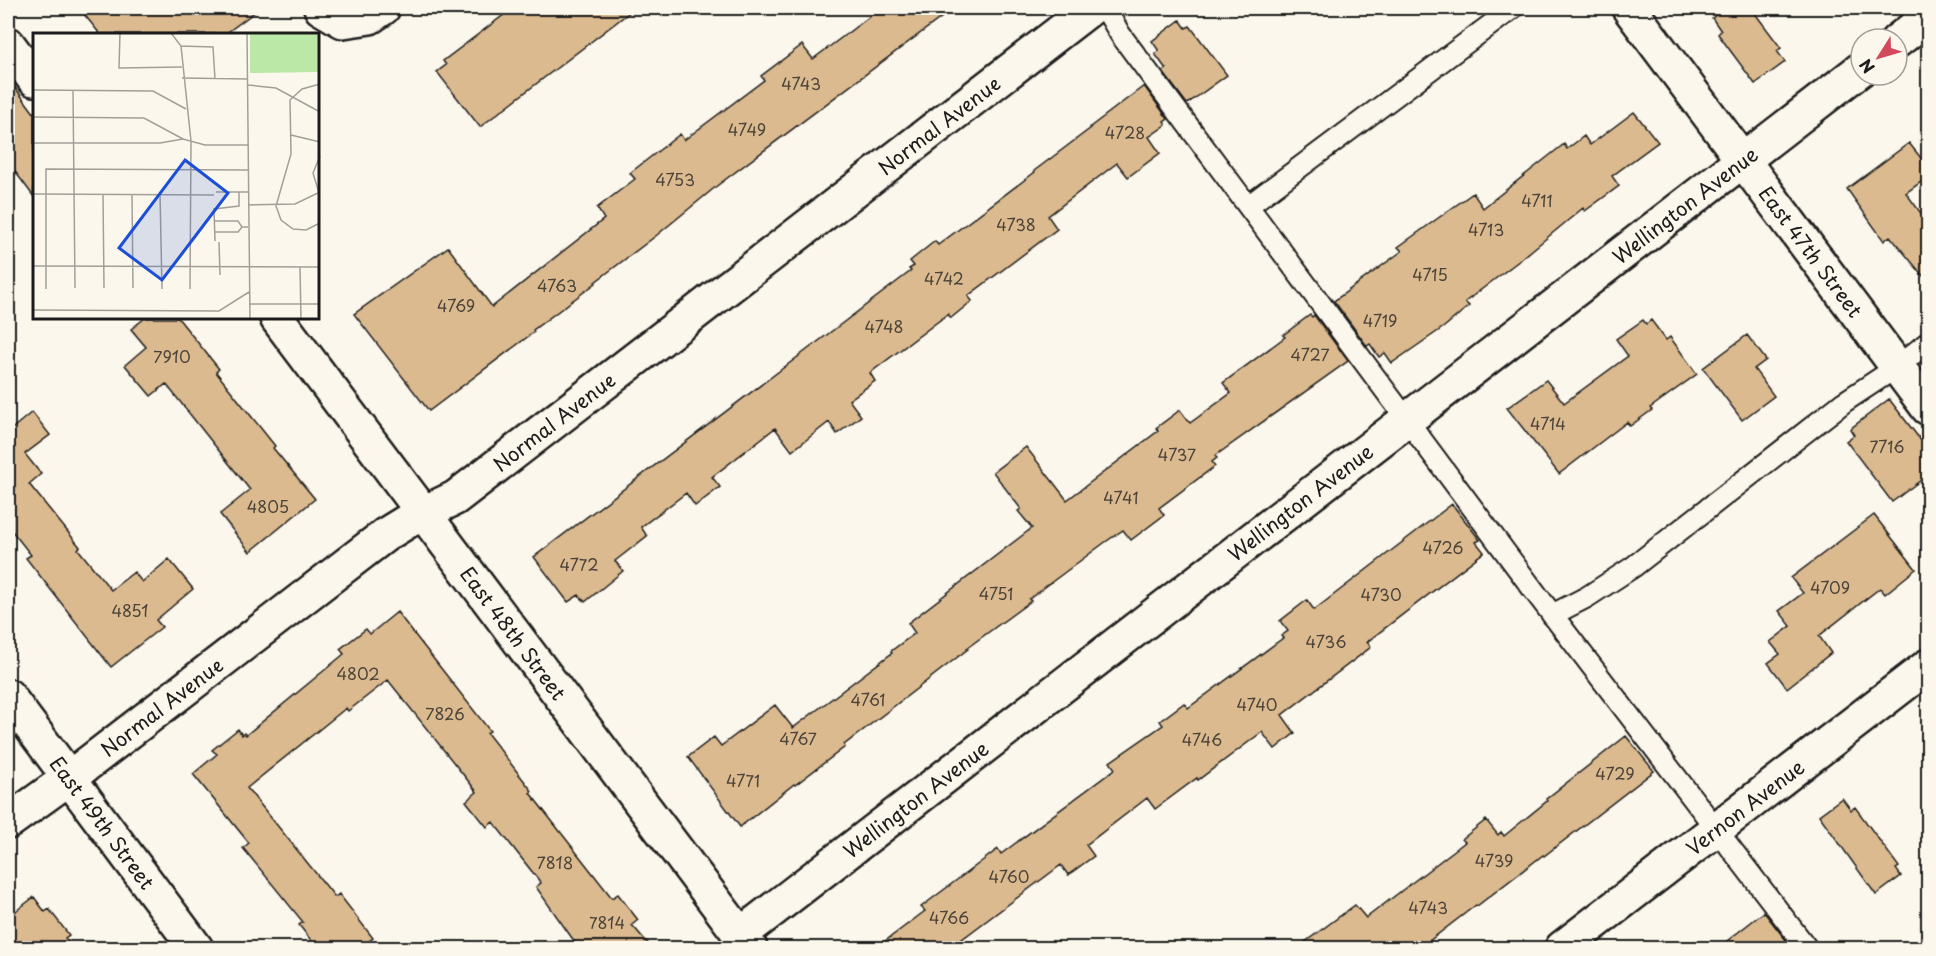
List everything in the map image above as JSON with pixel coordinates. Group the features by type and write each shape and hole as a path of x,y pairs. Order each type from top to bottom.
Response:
{"street":[{"path":"321,8 343,21 377,12"},
{"name":"Normal Avenue","path":"8,822 69,778 385,535 411,519 455,498 1091,8"},
{"name":"East 47th Street","path":"1629,8 1929,408"},
{"path":"1909,32 1929,17"},
{"path":"8,44 33,78"},
{"name":"Wellington Avenue","path":"745,942 1406,420 1849,78"},
{"name":"East 48th Street","path":"278,320 745,942"},
{"name":"Vernon Avenue","path":"1562,948 1929,666"},
{"name":"East 49th Street","path":"8,696 196,948"}],"lane":[{"path":"1105,8 1120,34 1406,420 1807,948"},
{"path":"1248,206 1514,8"},
{"path":"1552,615 1587,597 1633,567 1844,402 1897,367 1929,342"}],"building":[{"path":"79,8 260,8 226,33 99,33"},
{"path":"513,8 635,8 480,127 437,72 446,65 443,61"},
{"path":"881,8 954,8 718,185 596,283 533,330 534,332 429,411 354,314 448,247 492,307 604,219 597,208 635,179 630,173 680,134 684,140 764,80 761,76 802,45 813,59"},
{"path":"1726,8 1751,8 1781,48 1777,51 1785,62 1755,84 1718,34 1721,31 1712,18"},
{"path":"1180,20 1186,28 1190,26 1227,75 1187,104 1163,72 1166,69 1155,54 1159,51 1152,41"},
{"path":"8,78 33,112 33,196 8,162"},
{"path":"1144,86 1168,119 1164,122 1166,125 1149,137 1160,153 1128,177 1117,163 1048,216 1057,229 968,296 972,301 951,318 948,314 870,373 875,381 849,400 861,416 837,434 829,422 792,451 775,428 712,477 720,487 695,506 686,493 641,527 647,536 615,561 623,571 585,602 579,595 568,602 534,557 911,271 909,269 914,266 910,261 935,241 938,245"},
{"path":"1634,112 1658,142 1612,176 1619,186 1585,211 1583,208 1465,302 1469,306 1444,327 1392,363 1385,353 1379,357 1370,344 1367,346 1334,301 1402,251 1398,247 1473,193 1483,208 1564,144 1567,149 1584,136 1590,145"},
{"path":"1909,143 1929,168 1929,176 1906,193 1929,224 1929,283 1890,236 1884,241 1847,189"},
{"path":"1310,315 1312,317 1314,315 1348,361 1215,456 1217,458 1212,462 1215,466 1159,508 1164,515 1131,540 1123,530 1104,543 1029,599 1031,601 967,648 844,745 845,747 740,827 688,757 714,737 721,746 775,705 793,728 915,633 908,623 1032,528 1018,511 1021,509 993,472 1026,447 1067,500 1158,431 1156,428 1180,410 1190,423 1231,393 1223,383 1285,337 1283,335"},
{"path":"142,320 180,320 219,369 216,372 275,446 273,448 315,499 250,552 220,514 250,490 166,384 151,396 125,365 146,347 131,329"},
{"path":"1643,320 1646,324 1651,320 1666,340 1670,337 1697,374 1650,408 1652,410 1630,426 1627,422 1559,474 1507,408 1546,380 1564,403 1628,356 1616,339"},
{"path":"1747,335 1766,360 1754,369 1774,396 1742,420 1703,368"},
{"path":"1889,399 1929,451 1929,474 1892,502 1846,441 1854,435 1850,429"},
{"path":"32,412 50,435 25,454 41,474 29,484 111,590 134,572 142,582 169,559 193,589 156,620 162,627 111,667 26,558 31,555 8,526 8,432"},
{"path":"1452,504 1480,540 1476,542 1484,552 1367,642 1371,647 1282,715 1295,733 1275,749 1262,732 1155,809 1147,798 1086,845 1094,856 1068,875 1061,865 950,948 876,948 925,911 921,907 998,849 1001,854 1115,769 1110,762 1163,725 1160,721 1184,703 1188,708 1283,638 1281,636 1288,631 1280,621 1307,600 1314,610"},
{"path":"1874,515 1916,569 1885,594 1880,588 1819,636 1831,653 1787,688 1768,663 1780,654 1770,642 1791,626 1779,611 1803,593 1791,578"},
{"path":"397,612 490,731 487,733 532,791 530,793 612,898 618,894 638,920 632,925 652,948 579,948 536,887 541,883 493,822 487,827 466,801 477,792 388,680 348,711 346,708 247,788 335,897 339,894 373,938 359,948 317,948 299,925 303,922 243,848 249,843 193,774 217,754 212,750 238,729 242,735 244,733 246,735 344,654 340,649 366,629 370,634"},
{"path":"1626,736 1654,771 1420,948 1297,948 1355,905 1366,918 1465,842 1462,839 1486,820 1498,835 1501,832 1504,836 1547,801 1546,799"},
{"path":"1842,798 1851,810 1855,807 1899,867 1896,869 1901,876 1876,895 1819,815"},
{"path":"34,897 45,912 49,909 69,935 65,938 73,948 8,948 8,917"},
{"path":"1764,912 1792,948 1718,948"}]}
